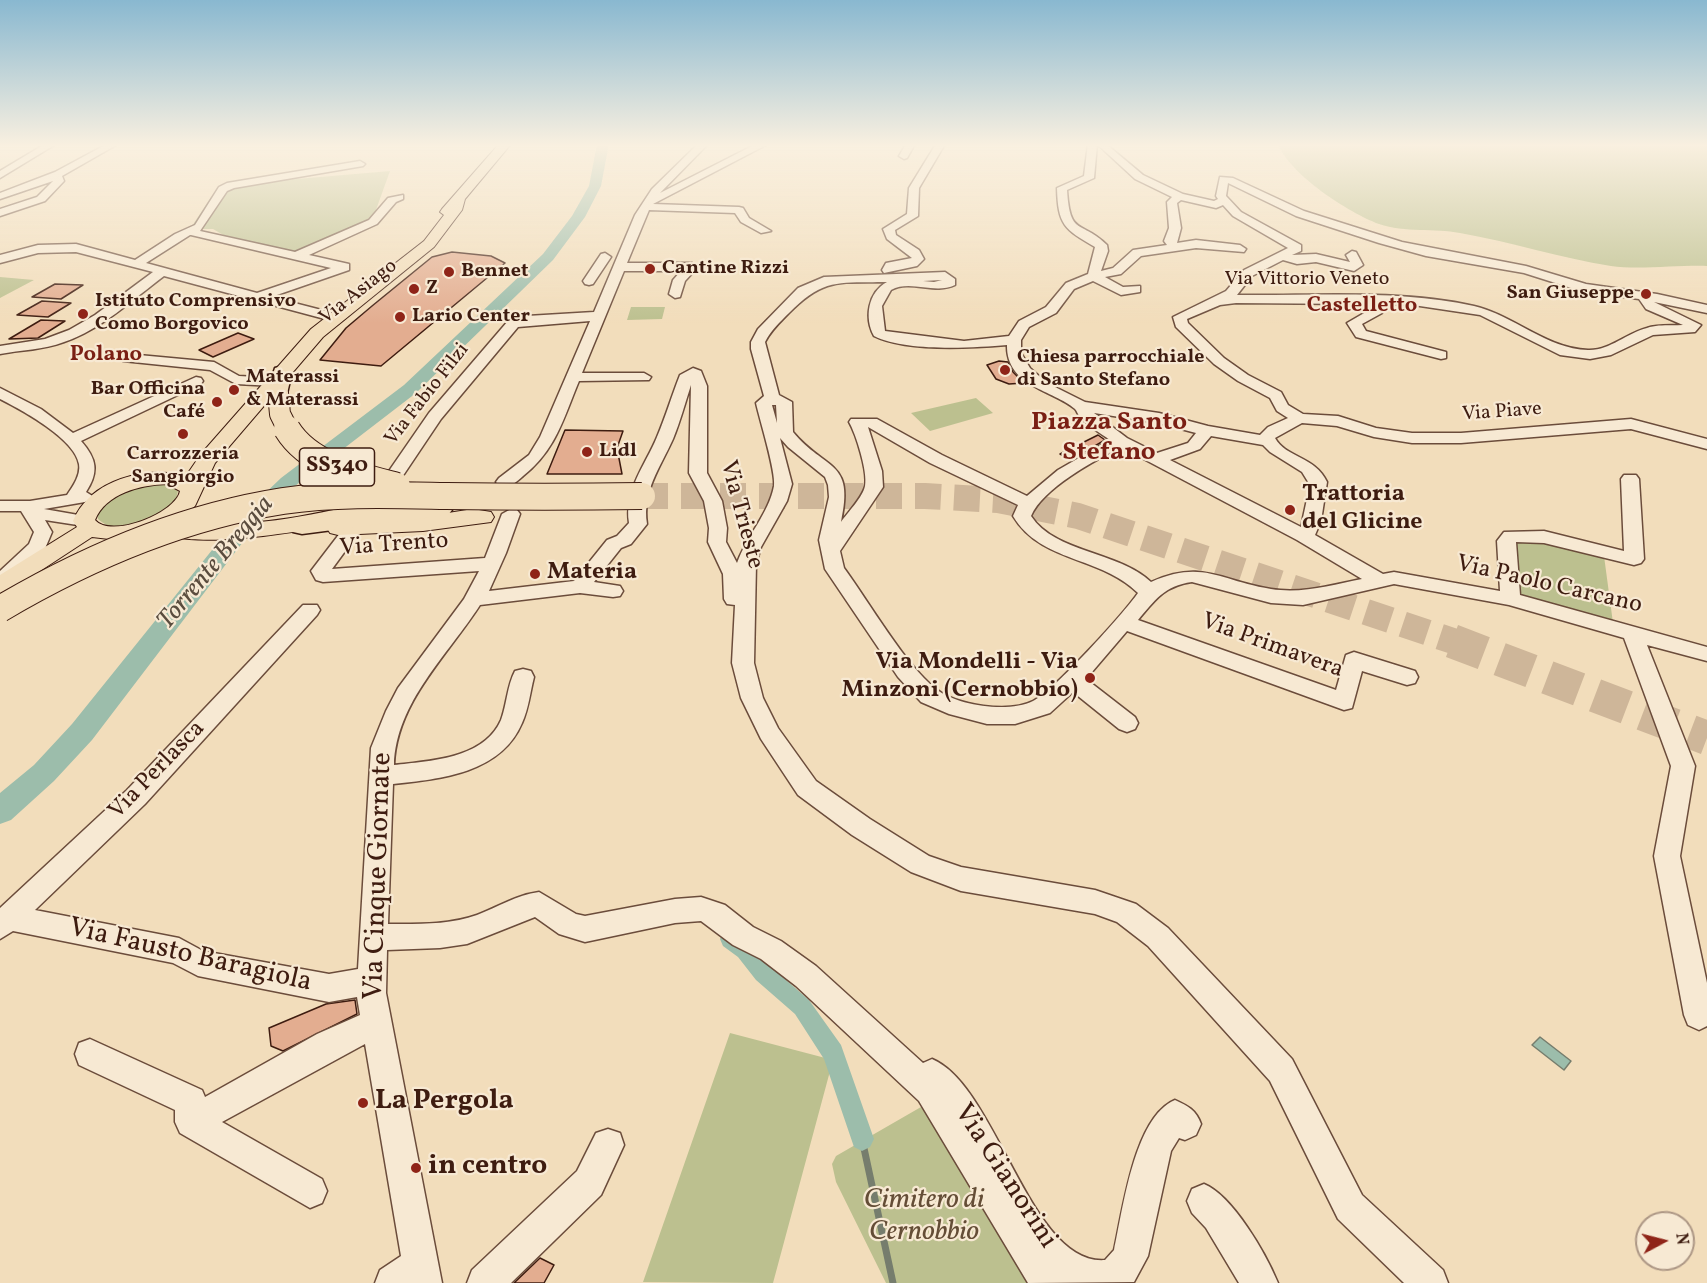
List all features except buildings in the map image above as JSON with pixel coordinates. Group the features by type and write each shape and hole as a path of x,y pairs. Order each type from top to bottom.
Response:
{"highway":[{"name":"SS340","path":"275,382 277,411 285,428 312,454 337,467 437,503"},
{"path":"286,527 437,503 552,497 642,496"},
{"name":"SS340","path":"0,609 57,576 109,552 166,530 225,513 320,497 437,503"}],"main road":[{"name":"Via Asiago","path":"179,511 190,497 191,489 211,454 330,318 429,244 457,204"},
{"name":"Via Asiago","path":"151,479 186,459 275,382"},
{"path":"0,584 87,525 90,506 110,492 151,479 180,480 191,489"},
{"path":"286,527 373,508 450,487 502,483"},
{"path":"87,525 106,533 120,533 149,526 179,511 182,526 198,532"},
{"path":"149,526 198,532 286,527 353,528 423,524 474,516 498,521"},
{"path":"0,621 129,552 149,526"},
{"path":"90,574 198,532"}],"street":[{"path":"0,213 26,204"},
{"path":"137,264 179,236 192,232 203,223 214,204"},
{"path":"299,255 373,222 389,204"},
{"path":"541,451 483,500 480,509 498,521 520,508 526,494 525,486 541,451 574,377 648,204"},
{"path":"659,204 739,210 745,220 765,231"},
{"path":"897,279 889,273 888,268 913,263 918,259 915,253 891,237 890,229 912,216 913,204"},
{"path":"1062,204 1063,220 1067,226 1101,245 1102,251 1093,276"},
{"path":"1172,204 1175,228 1170,242 1173,246"},
{"path":"1217,301 1232,294 1248,273 1298,248 1237,214 1226,204"},
{"path":"1279,204 1344,230 1397,244"},
{"path":"192,232 345,267 258,297"},
{"path":"1347,235 1526,270 1584,288 1643,296 1707,309"},
{"path":"1240,249 1210,244 1173,246 1137,253 1117,271 1093,276 1070,286 1051,310 1024,324 1014,340 1014,353 1028,376 1081,406 1159,418 1207,432 1268,441 1309,469 1317,479 1313,516 1308,533 1304,536"},
{"path":"0,259 38,249 69,247 330,318"},
{"path":"1280,256 1297,260 1316,258 1352,267 1357,265 1352,255"},
{"path":"589,281 603,261 620,266 692,267 679,280 675,294"},
{"path":"1,349 45,343 68,336 90,325 161,272"},
{"path":"772,398 758,342 763,332 802,291 828,280 940,276 949,278 951,282 941,286 907,282 888,285 876,302 875,320 879,333 883,336 964,345 1014,340"},
{"path":"1093,276 1121,291 1135,289"},
{"name":"Via Vittorio Veneto","path":"1299,418 1282,408 1276,395 1243,378 1219,361 1181,324 1180,317 1217,301 1413,301 1470,308 1484,312 1566,352 1590,355 1606,352 1650,331 1690,329 1694,325 1651,306 1643,296"},
{"path":"1363,301 1375,314 1354,323 1361,334 1441,355"},
{"name":"Via Fabio Filzi","path":"373,508 435,416 513,324 527,320 599,316"},
{"path":"128,358 214,366 236,380 275,382"},
{"name":"Via Trieste","path":"580,587 614,544 624,540 638,524 636,511 640,488 665,438 687,375 693,372 696,374 699,386 698,473 713,501 718,528 717,542 733,574 735,625 744,635"},
{"path":"574,377 644,377"},
{"path":"70,440 196,381"},
{"path":"0,393 31,407 79,447 88,463 87,475 72,500"},
{"path":"1148,591 1148,595 1072,680 1042,707 1015,715 987,715 957,708 929,696 906,671 843,582 830,552 828,540 838,497 833,475 794,444 785,433 784,402 772,398 767,400 765,407 783,483 778,501 752,547 746,564 743,663 752,698 769,733 807,788 861,827 920,864 962,879 1095,902 1126,912 1158,938 1281,1070 1350,1207 1430,1283"},
{"path":"1081,406 1086,414 1121,441 1158,458 1304,536 1377,579"},
{"path":"1268,441 1267,437 1275,429 1299,418"},
{"name":"Via Piave","path":"1299,418 1338,421 1374,432 1412,438 1461,438 1631,424 1707,444"},
{"path":"830,552 842,530 874,487 873,471 862,430 857,422 871,422 936,459 1028,503"},
{"path":"1158,458 1194,446 1207,432"},
{"path":"1121,441 1060,478 1028,503 1022,516 1031,531 1117,568 1137,580 1148,591"},
{"path":"1510,599 1506,541 1511,536 1544,537 1634,559 1630,479"},
{"path":"502,483 519,482 525,486"},
{"path":"0,506 72,500 110,492"},
{"path":"0,506 87,525"},
{"path":"0,584 37,547 43,532 32,512"},
{"name":"Via Cinque Giornate","path":"412,1277 370,993 380,776 388,728 413,680 474,598 492,564 498,521"},
{"name":"Via Trento","path":"353,528 321,571 323,576 492,564"},
{"path":"1148,591 1177,578 1192,576 1271,596 1303,598 1358,587 1377,579"},
{"name":"Via Paolo Carcano","path":"1377,579 1394,578 1510,599 1707,654"},
{"path":"474,598 580,587 613,591"},
{"name":"Via Perlasca","path":"4,922 136,798 310,610"},
{"name":"Via Primavera","path":"1123,622 1344,702 1354,660 1407,676"},
{"path":"1632,632 1683,766 1667,856 1699,1015"},
{"path":"380,776 450,768 496,743 508,729 523,677"},
{"path":"1072,680 1127,723"},
{"path":"373,938 454,933 479,927 516,908 539,904 569,925 585,928 675,911 701,909 715,914 743,936 771,950 806,976 930,1090 1048,1283"},
{"name":"Via Fausto Baragiola","path":"4,922 179,951 198,963 329,988 371,980"},
{"path":"191,1122 328,1045 376,1023"},
{"name":"Via Gianorini","path":"870,1035 884,1032 901,1044 945,1089 961,1108 1029,1227 1048,1252 1071,1271 1088,1277 1102,1278 1117,1274 1125,1267 1130,1256 1157,1143 1175,1116 1185,1124"},
{"path":"90,1054 191,1101 191,1122"},
{"path":"191,1122 310,1191"},
{"path":"484,1283 589,1183 608,1145"},
{"path":"1204,1201 1218,1216 1260,1283"}],"green space":[{"path":"206,204 378,204 372,221 297,255 225,236 213,229 190,229"},
{"path":"1340,204 1707,204 1707,266 1633,268 1611,266 1460,233 1389,227"},
{"path":"0,277 34,280 0,298"},
{"path":"631,307 665,307 662,319 627,320"},
{"path":"976,398 993,413 930,431 911,413"},
{"path":"155,484 165,485 178,491 175,503 148,519 127,527 107,525 98,519 97,513 109,501 130,490"},
{"path":"1518,540 1535,540 1604,556 1613,623 1516,596 1515,548"},
{"path":"730,1033 833,1060 773,1283 643,1282"},
{"name":"Cimitero di Cernobbio","path":"921,1107 929,1107 941,1118 1034,1283 886,1283 836,1182 832,1164 836,1156"}],"shaded area":[{"path":"1540,1037 1571,1061 1564,1070 1532,1045"}],"waterway":[{"name":"Torrente Breggia","path":"0,811 44,773 82,732 241,529 288,482 410,389 548,257 585,204"},
{"path":"730,939 745,950 763,973 802,1007 833,1053 862,1139"},
{"path":"862,1139 893,1283"}],"tunnel":[{"path":"642,496 925,496 998,500 1078,516 1456,642"},
{"path":"1452,641 1707,738"}],"place":[{"name":"Cantine Rizzi","path":"650,269"},
{"name":"Bennet","path":"449,272"},
{"name":"Z","path":"414,289"},
{"name":"San Giuseppe","path":"1646,294"},
{"name":"Istituto Comprensivo Como Borgovico","path":"83,314"},
{"name":"Lario Center","path":"400,317"},
{"name":"Chiesa parrocchiale di Santo Stefano","path":"1005,370"},
{"name":"Materassi & Materassi","path":"234,390"},
{"name":"Bar Officina Café","path":"217,402"},
{"name":"Carrozzeria Sangiorgio","path":"183,434"},
{"name":"Lidl","path":"587,452"},
{"name":"Trattoria del Glicine","path":"1290,510"},
{"name":"Materia","path":"535,574"},
{"name":"Via Mondelli - Via Minzoni (Cernobbio)","path":"1090,678"},
{"name":"La Pergola","path":"363,1103"},
{"name":"in centro","path":"416,1168"}],"district":[{"name":"Castelletto","path":"1362,307"},
{"name":"Polano","path":"106,356"},
{"name":"Piazza Santo Stefano","path":"1109,439"}]}
